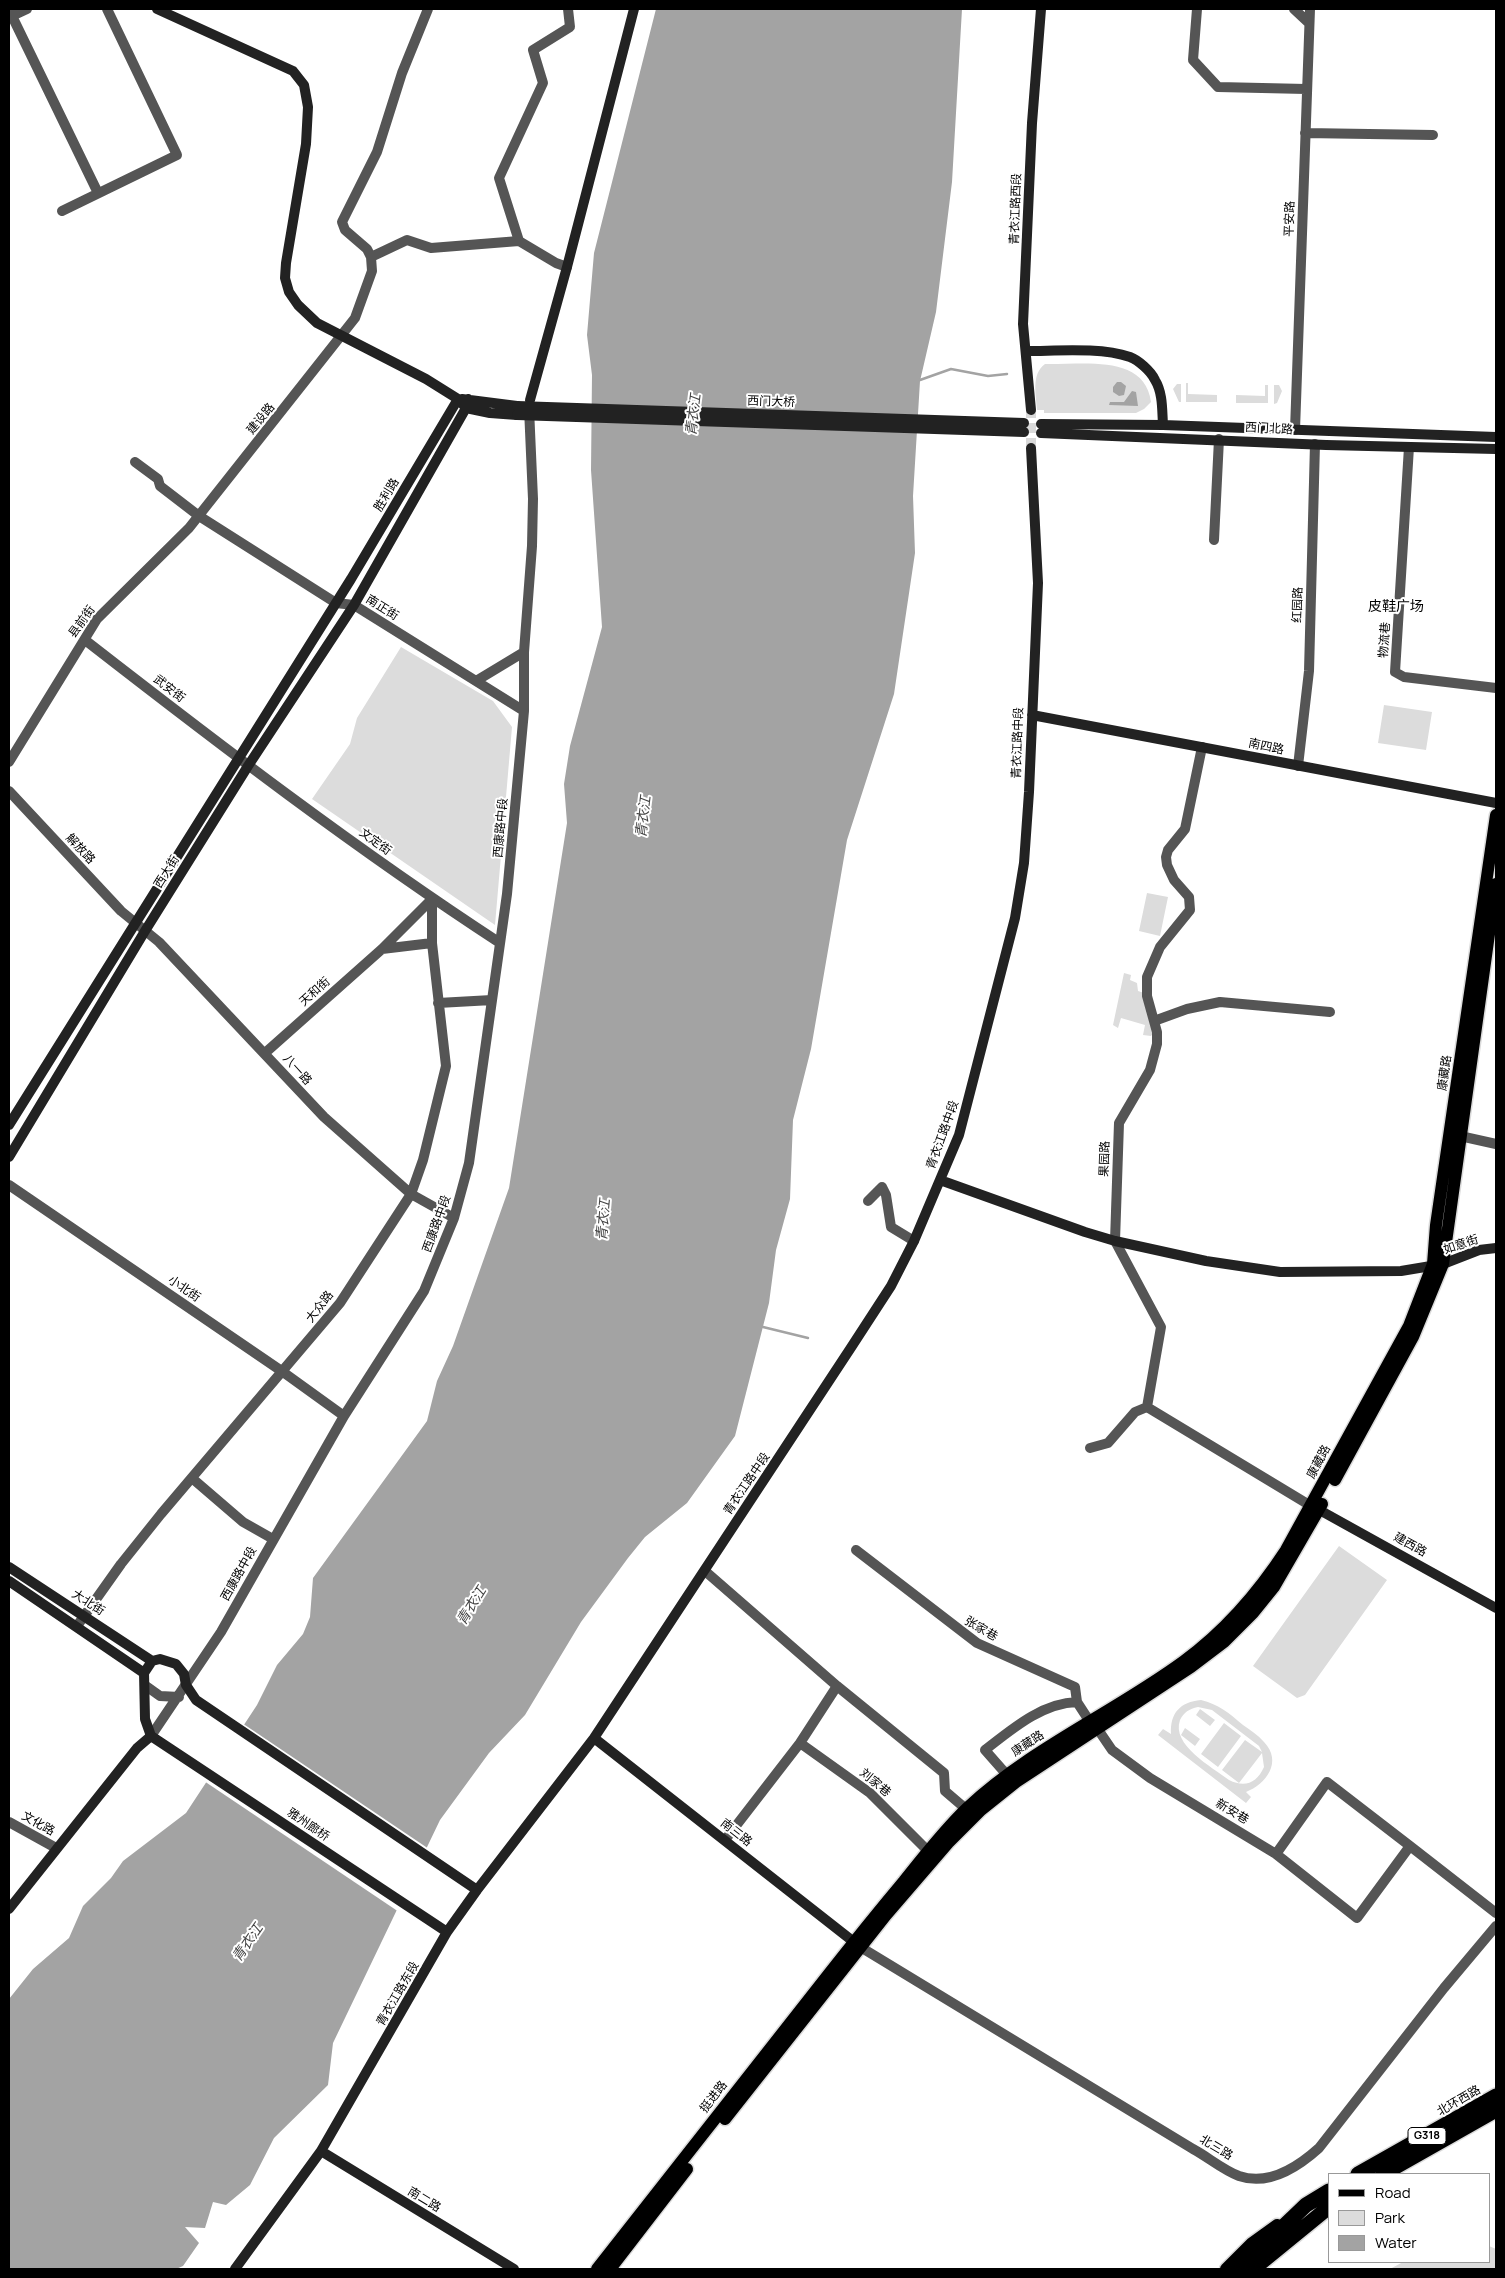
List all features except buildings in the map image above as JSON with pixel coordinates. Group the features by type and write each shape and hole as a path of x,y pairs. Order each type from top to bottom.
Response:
{"highway":[{"name":"北环西路","path":"1360,2173 1496,2096"},
{"name":"G318","path":"1385,2173 1496,2110"},
{"path":"1239,2269 1306,2205 1328,2192"},
{"path":"1253,2269 1266,2256 1328,2208"}],"main road":[{"path":"157,9 293,71 304,85 308,107 306,144 288,242 285,278 289,292 298,305 317,323 426,379 464,402"},
{"path":"530,400 567,267 634,9"},
{"name":"青衣江路西段","path":"1031,410 1024,324 1032,123 1041,9"},
{"path":"1026,350 1109,353 1131,357 1155,379 1160,392 1163,425"},
{"name":"西门大桥","path":"464,402 490,413 517,410 1024,428"},
{"name":"胜利路","path":"336,603 464,402"},
{"name":"胜利路","path":"354,605 464,402"},
{"name":"西门北路","path":"1496,437 1163,425 1041,428 1315,444 1496,448"},
{"name":"青衣江路中段","path":"594,1738 886,1293 914,1241 965,1116 1015,918 1024,863 1038,583 1031,448"},
{"name":"西大街","path":"9,1125 336,603"},
{"name":"西大街","path":"9,1157 145,931 248,766 354,605"},
{"name":"南四路","path":"1032,715 1496,803"},
{"name":"康藏路","path":"1438,1264 1436,1225 1496,815"},
{"name":"康藏路","path":"858,1945 948,1843 981,1810 1093,1725 1184,1661 1219,1632 1265,1582 1315,1507 1438,1264 1460,1136 1496,884"},
{"name":"如意街","path":"940,1180 1085,1232 1116,1241 1206,1261 1280,1272 1401,1271 1438,1264 1479,1250 1496,1248"},
{"name":"建西路","path":"1315,1507 1496,1608"},
{"name":"大北街","path":"9,1567 152,1661"},
{"name":"大北街","path":"9,1581 78,1626 144,1673"},
{"path":"151,1736 145,1719 146,1686 144,1673 152,1661 160,1659 176,1664 184,1674 186,1685 196,1700 477,1890"},
{"name":"康藏路","path":"858,1945 928,1851 966,1809 1007,1775 1093,1725"},
{"name":"雅州廊桥","path":"151,1736 447,1932"},
{"name":"西康路中段","path":"9,1909 138,1748 151,1736"},
{"name":"南三路","path":"594,1738 858,1945"},
{"name":"青衣江路东段","path":"235,2269 322,2151 447,1932 594,1738"},
{"name":"挺进路","path":"597,2269 858,1945"},
{"name":"挺进路","path":"610,2269 858,1945"},
{"name":"南二路","path":"322,2151 514,2269"},
{"path":"1226,2269 1252,2243 1306,2205"}],"street":[{"path":"27,9 11,14 98,193"},
{"path":"62,211 177,155 107,9"},
{"path":"428,9 402,73 377,152 342,222 345,230 367,249 371,257 407,240 431,248 519,241 556,263 567,267"},
{"path":"519,241 499,178 543,83 532,50 570,27 568,9"},
{"path":"1197,9 1192,60 1218,86 1306,89"},
{"path":"1294,9 1309,23"},
{"name":"平安路","path":"1295,430 1304,133 1310,9"},
{"path":"1304,133 1433,135"},
{"name":"建设路","path":"199,516 342,337 355,318 372,271 371,257"},
{"name":"西康路中段","path":"151,1736 221,1632 344,1416 424,1291 454,1218 469,1163 507,894 524,711 524,652 532,527 528,422 530,400"},
{"path":"1214,540 1219,439"},
{"name":"红园路","path":"1298,766 1309,671 1315,444"},
{"name":"物流巷","path":"1409,447 1393,672 1404,677 1496,688"},
{"name":"南正街","path":"135,462 158,479 160,486 199,516 336,603 354,605 524,711"},
{"name":"县前街","path":"9,762 98,620 199,516"},
{"name":"武安街","path":"85,640 238,758"},
{"path":"476,682 524,652"},
{"name":"果园路","path":"1147,1407 1161,1327 1116,1241 1119,1123 1150,1070 1157,1044 1154,1021 1147,996 1147,977 1160,947 1190,910 1189,897 1174,880 1167,865 1166,857 1168,850 1185,828 1202,747"},
{"name":"文定街","path":"238,758 432,899 500,944"},
{"name":"解放路","path":"9,791 134,923"},
{"name":"大众路","path":"78,1626 121,1564 340,1302 411,1194 424,1160 446,1066 432,943 432,899"},
{"name":"天和街","path":"265,1053 382,949 432,899"},
{"name":"八一路","path":"134,923 159,942 324,1117 411,1194 454,1218"},
{"path":"382,949 432,943"},
{"path":"438,1003 492,1000"},
{"path":"1154,1021 1187,1009 1220,1002 1330,1012"},
{"path":"1460,1136 1496,1144"},
{"name":"小北街","path":"9,1185 283,1372 344,1416"},
{"path":"868,1201 882,1187 886,1195 891,1227 914,1241"},
{"path":"1090,1448 1108,1443 1135,1412 1147,1407 1315,1507"},
{"path":"192,1479 243,1522 273,1539"},
{"name":"张家巷","path":"856,1550 977,1644 1075,1687 1077,1702 1093,1725"},
{"path":"705,1571 837,1686 944,1773 946,1791 966,1809"},
{"path":"146,1686 160,1696 179,1697"},
{"path":"725,1840 800,1743 837,1686"},
{"path":"1007,1775 985,1750 1040,1711 1053,1708 1063,1702 1077,1702"},
{"name":"新安巷","path":"1093,1725 1112,1750 1150,1778 1276,1854 1357,1918 1410,1846"},
{"name":"刘家巷","path":"800,1743 870,1793 928,1851"},
{"path":"1276,1854 1327,1782 1496,1913"},
{"name":"文化路","path":"9,1822 56,1848"},
{"name":"北三路","path":"858,1945 1193,2149 1238,2175 1253,2179 1280,2174 1302,2163 1319,2148 1444,1988 1496,1926"}],"green space":[{"path":"1045,364 1109,365 1124,369 1137,376 1146,386 1151,402 1144,409 1136,413 1044,413 1044,410 1037,410 1035,385 1038,373"},
{"path":"1186,383 1188,383 1188,394 1217,395 1217,402 1186,402"},
{"path":"1177,384 1181,384 1181,402 1179,402 1173,389"},
{"path":"1265,385 1268,385 1268,403 1236,403 1236,395 1265,396"},
{"path":"1274,385 1279,385 1282,391 1277,403 1274,404"},
{"path":"401,647 493,701 512,727 495,925 312,799 350,744 357,718"},
{"path":"1384,705 1432,712 1426,750 1378,743"},
{"path":"1147,893 1168,897 1160,936 1139,931"},
{"path":"1124,973 1131,975 1130,980 1137,983 1138,991 1144,993 1154,1032 1151,1036 1143,1035 1145,1025 1121,1018 1118,1028 1113,1025"},
{"path":"1339,1546 1387,1580 1305,1695 1297,1698 1253,1666"},
{"path":"1201,1700 1223,1710 1259,1737 1270,1750 1272,1764 1270,1772 1260,1784 1246,1792 1251,1797 1246,1803 1158,1735 1163,1729 1171,1734 1172,1720 1178,1710 1187,1703","holes":["1198,1707 1212,1710 1259,1746 1262,1752 1245,1740 1222,1770 1239,1783 1262,1753 1264,1767 1258,1777 1250,1783 1240,1784 1229,1780 1204,1762 1187,1747 1181,1738 1180,1720 1185,1713"]},
{"path":"1200,1709 1215,1720 1210,1726 1196,1715"},
{"path":"1224,1723 1241,1736 1218,1767 1201,1754"},
{"path":"1185,1728 1200,1739 1195,1746 1181,1735"},
{"path":"1490,2246 1496,2249 1496,2269 1390,2269 1401,2263 1490,2263"}],"water":[{"name":"青衣江","path":"656,9 962,9 952,182 936,312 920,381 913,496 915,553 894,694 847,840 811,1049 793,1120 790,1199 776,1250 769,1303 735,1436 687,1503 645,1537 628,1558 581,1622 525,1715 489,1753 440,1820 333,2043 328,2085 274,2138 250,2185 226,2205 213,2202 205,2228 185,2227 199,2243 183,2266 176,2269 9,2269 9,1999 33,1969 69,1938 83,1906 111,1878 123,1861 186,1813 257,1705 277,1665 303,1634 310,1617 313,1578 427,1421 437,1381 453,1346 509,1188 567,823 564,784 570,746 602,627 591,470 592,375 587,335 594,253"},
{"path":"1117,382 1121,382 1126,386 1124,395 1119,396 1113,392 1113,387"},
{"path":"1132,391 1136,392 1138,406 1109,405 1110,402 1124,402"}],"pier":[{"path":"242,1723 429,1849 399,1912 204,1781"}],"waterway":[{"path":"920,380 951,369 988,376 1007,374"},
{"path":"763,1327 808,1338"}],"tunnel":[{"path":"1031,410 1031,448"}],"district":[{"name":"皮鞋广场","path":"1396,607"}]}
